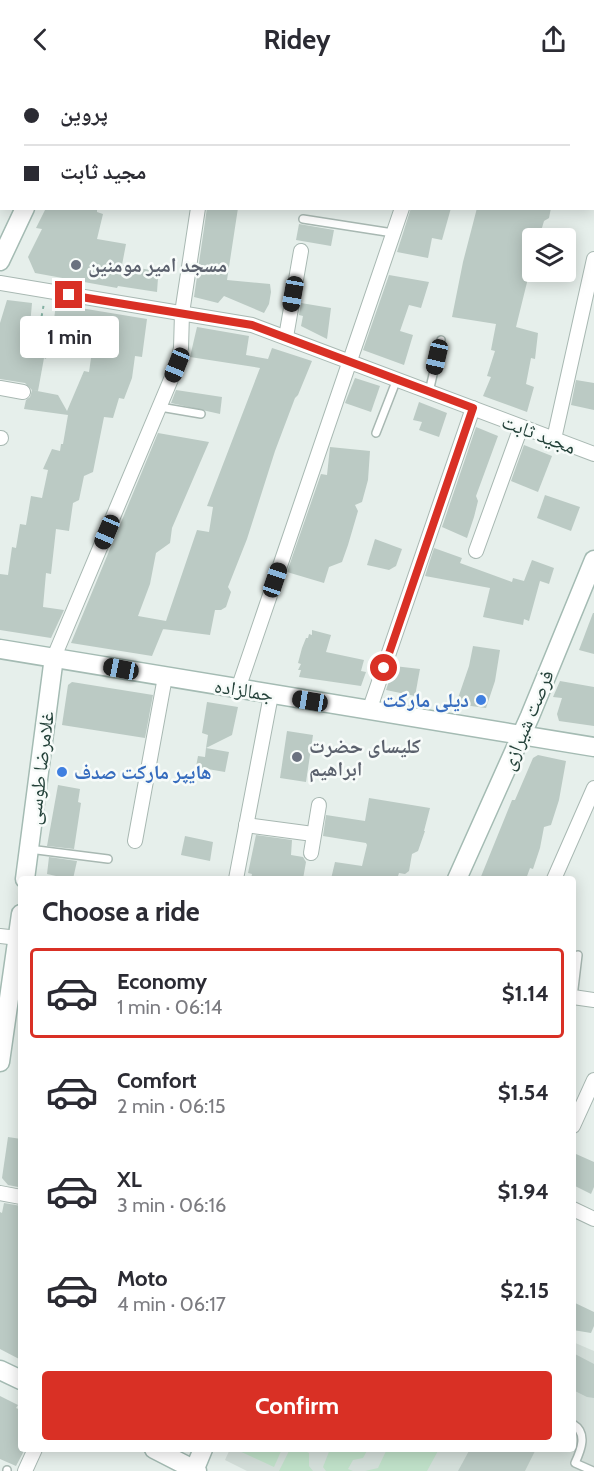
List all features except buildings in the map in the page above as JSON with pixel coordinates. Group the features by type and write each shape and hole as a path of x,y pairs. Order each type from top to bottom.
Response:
{"main road":[{"path":"0,261 24,210"},
{"name":"فرصت شیرازی","path":"458,876 594,560"},
{"name":"جمالزاده","path":"0,649 594,747"},
{"name":"غلامرضا طوسی","path":"26,876 54,657"},
{"path":"0,1062 16,929"},
{"path":"0,1370 18,1379"},
{"path":"160,1452 195,1471 202,1452"}],"street":[{"path":"54,657 180,355 182,313 198,210"},
{"path":"238,690 401,210"},
{"path":"286,337 301,251"},
{"path":"554,439 594,259"},
{"name":"مجید ثابت","path":"0,283 241,323 286,337 594,454"},
{"path":"0,388 22,392"},
{"path":"369,711 473,408"},
{"path":"476,551 521,427"},
{"path":"135,841 165,677"},
{"path":"237,876 271,695"},
{"path":"555,876 594,788"},
{"path":"311,853 319,805"},
{"path":"246,825 314,834"},
{"path":"576,997 594,1000"},
{"path":"576,1119 594,1080"},
{"path":"0,1194 18,1197"},
{"path":"576,1211 594,1220"},
{"path":"25,1471 34,1452"}],"lane":[{"path":"303,219 393,233"},
{"path":"429,392 441,340"},
{"path":"376,434 397,379"},
{"path":"160,407 201,414"},
{"path":"29,849 108,860"},
{"path":"576,972 578,955"},
{"path":"576,1426 582,1437 582,1449 575,1463 593,1471"}],"path":[{"path":"39,331 46,292"}],"shaded area":[{"path":"576,1343 594,1351 594,1467 592,1471 247,1471 225,1460 229,1452 576,1452"}],"green space":[{"path":"242,1452 281,1452 274,1467"},
{"path":"288,1452 309,1453 309,1466 313,1471 279,1471"},
{"path":"329,1452 366,1452 363,1458 353,1460 348,1469 353,1471 326,1471 323,1467"},
{"path":"386,1452 437,1452 427,1471 365,1471 378,1468"}],"place":[{"name":"مسجد امیر مومنین","path":"76,265"},
{"name":"دیلی مارکت","path":"481,700"},
{"name":"کلیسای حضرت ابراهیم","path":"297,757"},
{"name":"هايپر ماركت صدف","path":"62,772"}],"route":[{"path":"69,295 252,325 473,408 384,668"}]}
